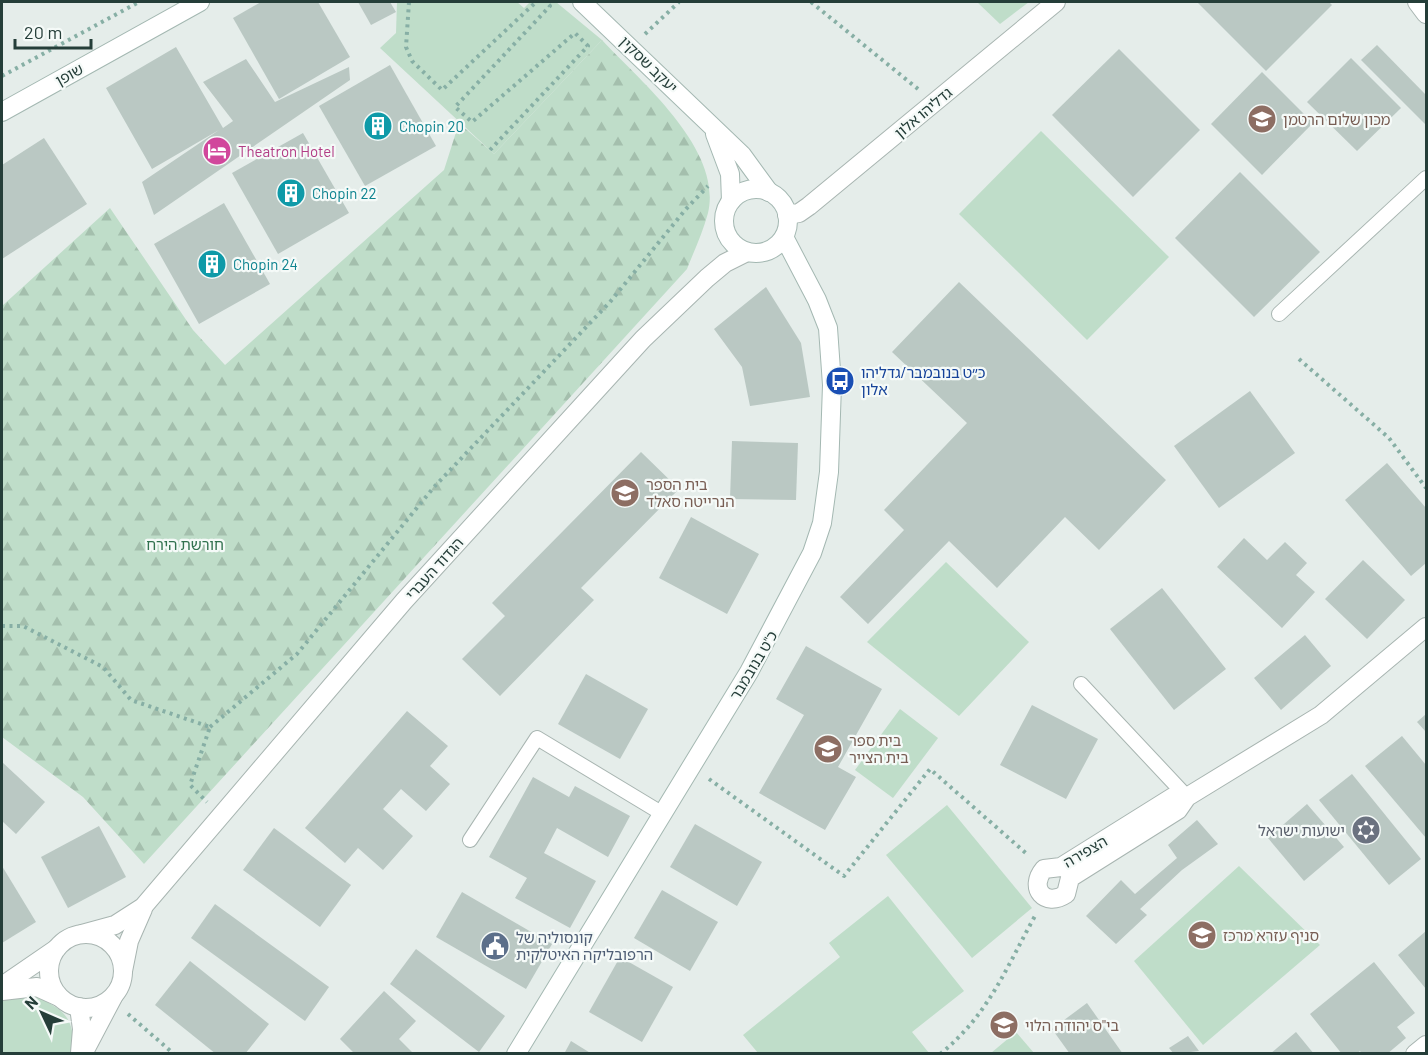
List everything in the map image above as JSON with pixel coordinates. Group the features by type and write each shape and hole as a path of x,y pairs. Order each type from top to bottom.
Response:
{"street":[{"name":"שופן","path":"2,112 200,2"},
{"name":"יעקב שסקין","path":"582,2 713,130 742,155 769,192"},
{"name":"גדליהו אלון","path":"787,215 809,206 1056,2"},
{"path":"1417,2 1426,14"},
{"name":"יעקב שסקין","path":"713,130 730,174 731,201"},
{"path":"748,190 769,192 777,197 787,215 784,237 767,251 747,252 737,248 725,230 724,220 731,201 748,190"},
{"name":"כ\"ט בנובמבר","path":"516,1053 775,627 812,553 822,523 831,432 828,328 817,300 784,237"},
{"name":"הגדוד העברי","path":"82,934 115,925 143,907 404,601 643,339 725,263 747,252"},
{"name":"הצפירה","path":"1187,797 1173,797 1061,867 1044,869 1038,876 1037,885 1046,897 1058,899 1066,894 1070,878 1178,810 1187,797 1321,715 1426,627"},
{"name":"הגדוד העברי","path":"81,1053 118,985 129,941 143,907"},
{"path":"82,934 95,935 106,941 120,959 118,985 104,1003 92,1007 79,1007 37,987 2,988 56,950 65,940 82,934"},
{"path":"56,950 50,961 49,974 52,986 59,997"},
{"path":"79,1007 82,1029 81,1053"},
{"path":"1415,1053 1426,1045"}],"lane":[{"path":"1279,314 1426,178"},
{"path":"1081,684 1187,797"},
{"path":"470,840 537,738 663,814"}],"path":[{"path":"2,75 139,2"},
{"path":"409,2 406,46 412,61 442,90 536,2"},
{"path":"490,150 588,46 575,33 472,122 455,106 550,6 546,2"},
{"path":"631,48 679,2"},
{"path":"811,2 934,103"},
{"path":"190,785 210,727 297,654 434,487 610,302 708,185 720,176 730,174"},
{"path":"1299,359 1389,438 1426,488"},
{"path":"2,626 23,626 103,667 131,700 210,727"},
{"path":"725,791 844,876 930,769 1044,869"},
{"path":"940,1053 952,1044 995,994 1046,897"},
{"path":"118,985 174,1053"}],"green space":[{"path":"397,2 517,2 524,8 530,2 556,2 602,40 494,154 380,48 396,33"},
{"path":"977,2 1029,2 1000,24"},
{"name":"חורשת הירח","path":"602,40 657,96 675,118 691,141 703,165 709,189 708,213 687,269 144,864 83,797 2,737 2,306 110,208 193,330 225,365 444,170 459,123 494,154"},
{"path":"1041,131 1169,257 1087,340 959,214"},
{"path":"946,562 1029,642 959,716 867,642"},
{"path":"900,709 938,738 893,798 855,770"},
{"path":"947,805 1032,908 972,958 886,855"},
{"path":"1239,866 1320,945 1203,1045 1134,961"},
{"path":"888,896 964,991 912,1032 929,1053 758,1053 743,1035 840,957 829,943"},
{"path":"34,995 54,1006 66,1017 72,1031 74,1053 2,1054 2,1000"},
{"path":"1016,1032 1034,1053 991,1053"}],"building":[{"name":"Theatron Hotel","path":"261,2 318,2 350,57 279,99 233,18"},
{"path":"358,2 390,2 396,12 371,25"},
{"path":"1197,2 1329,2 1332,5 1266,71"},
{"path":"1377,45 1426,95 1426,125 1361,60"},
{"path":"176,47 223,128 233,121 203,82 246,59 275,102 349,67 350,80 154,215 142,182 219,130 152,169 106,88"},
{"path":"1119,49 1200,130 1133,197 1052,115"},
{"path":"1351,58 1401,108 1357,151 1307,102"},
{"name":"Chopin 20","path":"390,65 436,146 365,186 319,106"},
{"path":"1262,72 1313,123 1262,175 1211,124"},
{"name":"Chopin 22","path":"303,133 349,213 278,254 232,173"},
{"path":"44,138 87,204 2,259 2,165"},
{"path":"1240,172 1320,252 1254,317 1175,238"},
{"name":"Chopin 24","path":"224,203 270,284 199,324 154,244"},
{"path":"959,282 1166,480 1099,550 1065,517 997,588 949,541 868,624 840,597 904,530 884,510 967,423 892,352"},
{"path":"766,287 801,343 810,397 750,406 742,367 714,329"},
{"path":"1250,391 1295,453 1219,508 1174,446"},
{"path":"732,441 798,443 796,500 730,499"},
{"path":"641,452 679,489 581,588 594,600 500,696 462,659 505,616 492,603"},
{"path":"1387,463 1426,508 1426,563 1411,576 1345,500"},
{"path":"691,517 759,554 727,614 659,578"},
{"path":"1244,538 1267,560 1285,542 1307,563 1296,575 1315,592 1282,628 1217,567"},
{"path":"1363,560 1405,600 1367,639 1325,599"},
{"path":"1162,588 1226,669 1174,710 1110,629"},
{"path":"1305,635 1331,666 1281,710 1254,678"},
{"path":"806,646 882,689 838,767 856,777 825,830 759,793 804,715 776,699"},
{"path":"586,674 648,709 620,759 558,724"},
{"path":"1032,705 1098,739 1066,799 1000,765"},
{"path":"407,711 448,746 430,766 450,784 426,811 401,789 383,809 413,836 383,870 358,848 345,863 305,828"},
{"path":"1426,714 1426,732 1417,722"},
{"path":"1402,736 1426,765 1426,838 1365,766"},
{"path":"2,762 45,802 16,834 2,821"},
{"path":"1352,774 1421,859 1389,885 1319,800"},
{"path":"533,777 569,797 575,786 630,816 608,857 557,828 544,853 596,881 570,928 515,898 527,878 489,857"},
{"path":"1307,804 1344,847 1304,881 1268,838"},
{"path":"1197,820 1218,844 1182,870 1140,909 1147,915 1116,944 1086,916 1121,880 1135,894 1177,858 1168,845"},
{"path":"695,824 762,862 737,906 670,867"},
{"path":"99,826 126,877 68,908 41,857"},
{"path":"274,828 351,885 320,927 243,870"},
{"path":"2,866 36,922 2,943"},
{"path":"662,890 718,922 690,971 634,938"},
{"path":"462,892 552,944 526,989 436,937"},
{"path":"215,904 329,987 305,1021 191,938"},
{"path":"1426,931 1426,989 1398,955"},
{"path":"416,949 505,1016 479,1052 390,984"},
{"path":"620,957 673,987 642,1042 589,1012"},
{"path":"190,961 269,1024 245,1054 216,1054 155,1005"},
{"path":"1374,962 1415,1013 1397,1027 1406,1038 1387,1054 1362,1054 1360,1051 1356,1054 1342,1054 1310,1014"},
{"path":"384,991 416,1021 399,1039 414,1054 355,1054 340,1039"},
{"path":"1087,1003 1123,1054 1070,1054 1052,1029"},
{"path":"1296,1032 1314,1054 1270,1054"},
{"path":"1188,1036 1199,1051 1174,1054 1169,1048"},
{"path":"571,1041 592,1054 564,1054"}],"place":[{"name":"מכון שלום הרטמן","path":"1262,119"},
{"name":"Chopin 20","path":"378,126"},
{"name":"Theatron Hotel","path":"217,151"},
{"name":"Chopin 22","path":"291,193"},
{"name":"Chopin 24","path":"212,264"},
{"name":"כ״ט בנובמבר/גדליהו אלון","path":"840,381"},
{"name":"בית הספר הנרייטה סאלד","path":"625,493"},
{"name":"בית ספר בית הצייר","path":"828,749"},
{"name":"ישועות ישראל","path":"1366,830"},
{"name":"סניף עזרא מרכז","path":"1202,935"},
{"name":"קונסוליה של הרפובליקה האיטלקית","path":"495,946"},
{"name":"בי\"ס יהודה הלוי","path":"1004,1025"}]}
